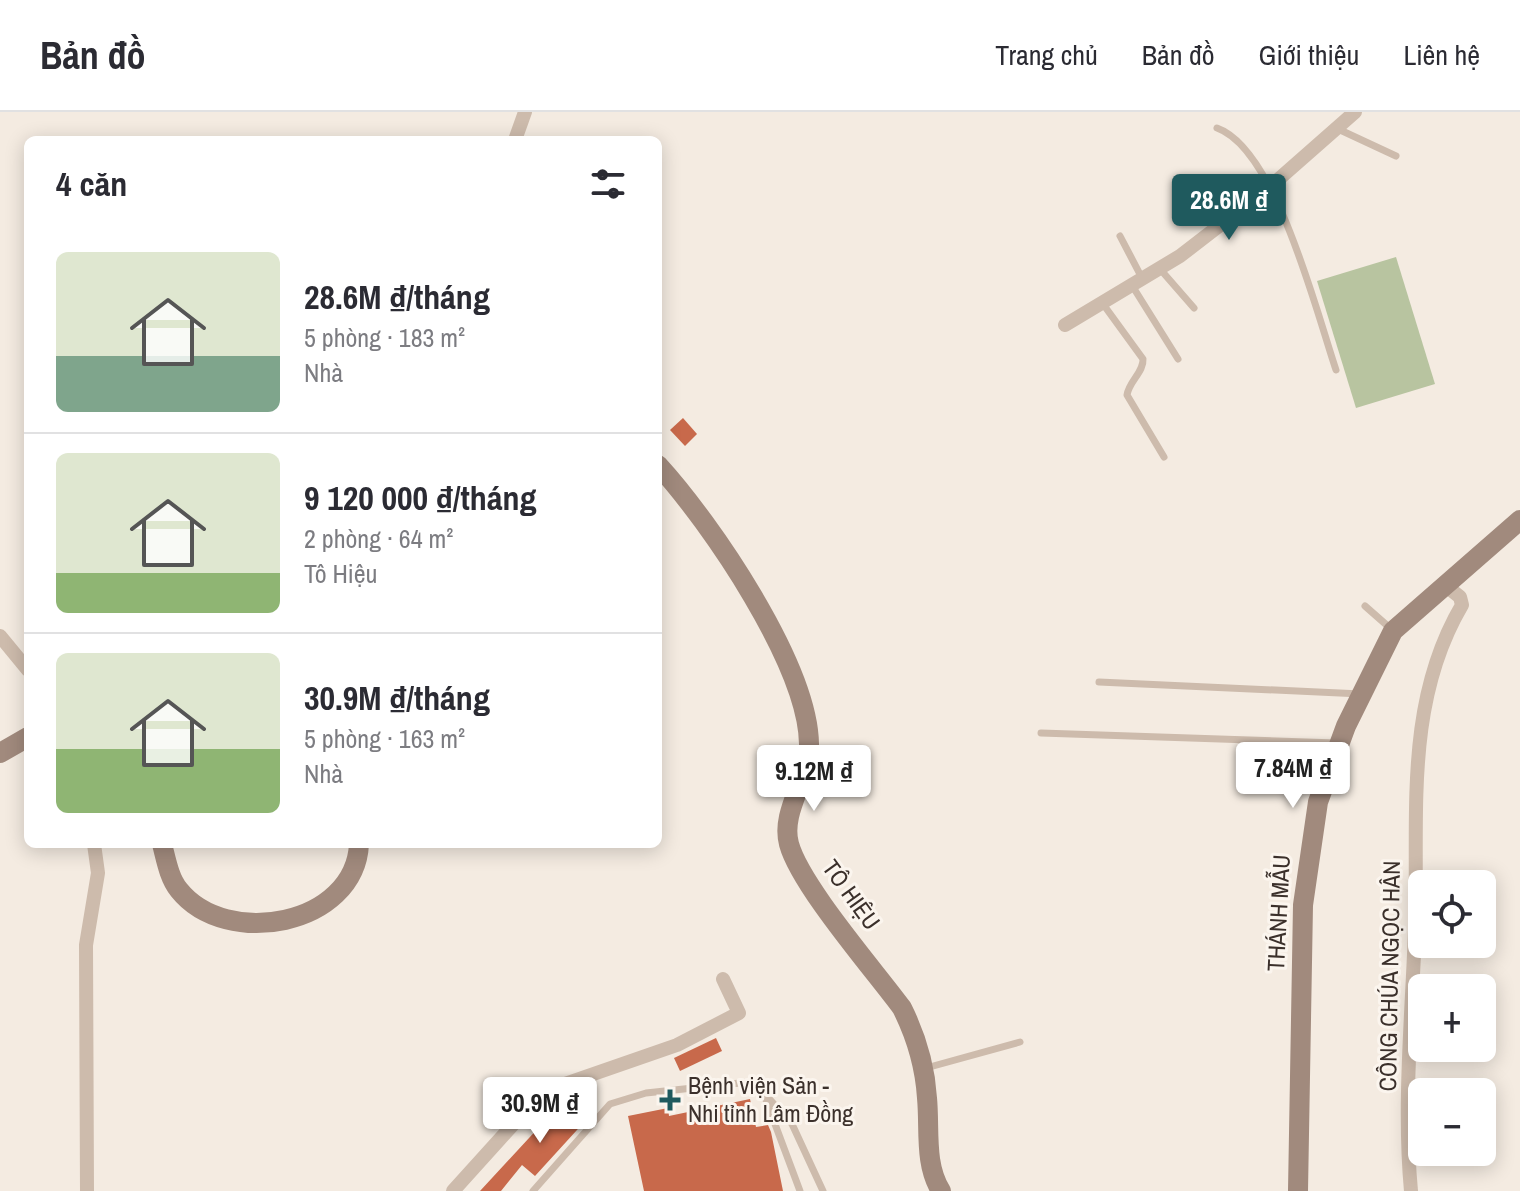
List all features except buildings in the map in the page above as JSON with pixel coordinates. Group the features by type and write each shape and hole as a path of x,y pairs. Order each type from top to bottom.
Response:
{"street":[{"path":"516,136 525,112"},
{"path":"1065,325 1160,269 1272,185 1355,112"},
{"name":"TÔ HIỆU","path":"662,470 748,587 785,662 807,725 809,747 789,817 789,846 806,879 902,1008 924,1069 930,1160 941,1191"},
{"name":"THÁNH MẪU","path":"1298,1191 1303,905 1312,828 1338,743 1393,631 1520,520"},
{"name":"CÔNG CHÚA NGỌC HÂN","path":"1411,1191 1415,779 1427,690 1451,622 1462,605 1460,597 1445,585"},
{"path":"0,636 24,665"},
{"path":"0,753 24,739"},
{"path":"87,1191 83,1076 86,945 98,873 95,848"},
{"path":"163,848 171,877 189,901 214,914 259,923 294,917 325,905 350,877 358,848"},
{"path":"453,1191 537,1098 556,1087 677,1045 739,1013 723,979"}],"lane":[{"path":"1217,128 1232,133 1272,185 1336,370"},
{"path":"1338,129 1396,156"},
{"path":"1120,236 1138,284 1178,359"},
{"path":"1160,269 1194,308"},
{"path":"1103,304 1143,359 1143,368 1129,383 1127,395 1164,457"},
{"path":"1365,606 1393,631"},
{"path":"1099,682 1363,694"},
{"path":"1041,733 1338,743"},
{"path":"924,1069 1020,1042"},
{"path":"533,1191 610,1104 646,1093 740,1083 763,1092 792,1124 823,1191"},
{"path":"763,1092 800,1191"}],"green space":[{"path":"1396,257 1435,384 1356,408 1317,281"}],"place":[{"name":"Bệnh viện Sản - Nhi tỉnh Lâm Đồng","path":"670,1100"}]}
